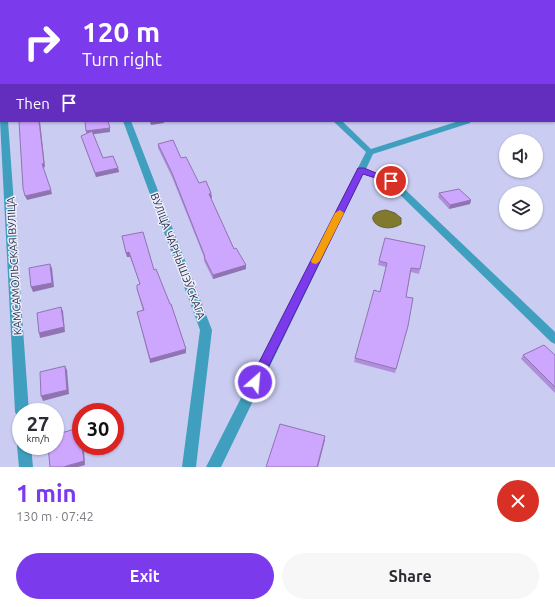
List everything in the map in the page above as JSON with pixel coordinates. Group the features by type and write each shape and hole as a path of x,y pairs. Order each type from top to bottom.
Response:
{"street":[{"name":"КАМСАМОЛЬСКАЯ ВУЛІЦА","path":"4,122 12,211 12,251 21,403"},
{"name":"ВУЛІЦА ЧАРНЫШЭЎСКАГА","path":"127,122 206,330 189,467"},
{"path":"338,122 370,152"},
{"path":"213,467 370,152 464,122"},
{"path":"361,170 391,181 555,339"},
{"path":"25,455 26,467"}],"shaded area":[{"path":"386,210 395,213 401,218 401,224 386,228 375,223 373,219 374,215 378,212"}],"building":[{"path":"19,122 39,122 44,163 42,164 51,190 25,196 23,188"},
{"path":"85,122 108,122 110,128 86,131"},
{"path":"92,131 103,158 113,156 118,168 95,173 81,136"},
{"path":"173,140 181,158 186,157 199,183 206,181 211,193 209,194 234,249 236,248 246,265 213,275 204,257 172,173 158,144"},
{"path":"459,189 471,200 450,205 439,193"},
{"path":"143,232 154,270 156,269 171,304 186,349 150,359 137,312 144,310 137,289 137,285 140,284 129,252 126,253 122,236"},
{"path":"385,238 425,246 420,269 411,268 406,297 413,298 408,326 396,369 355,358 374,290 380,292 387,263 379,261"},
{"path":"50,264 52,283 31,287 29,268"},
{"path":"61,307 64,327 39,333 37,313"},
{"path":"544,345 555,355 555,387 523,355"},
{"path":"65,366 67,390 41,396 40,372"},
{"path":"280,424 325,436 317,467 266,467"},
{"path":"72,430 72,455 83,455 84,461 63,467 50,467 49,455 64,455 64,432"}],"slow traffic":[{"path":"316,261 340,213"}],"route":[{"path":"255,382 361,170 391,181"}]}
